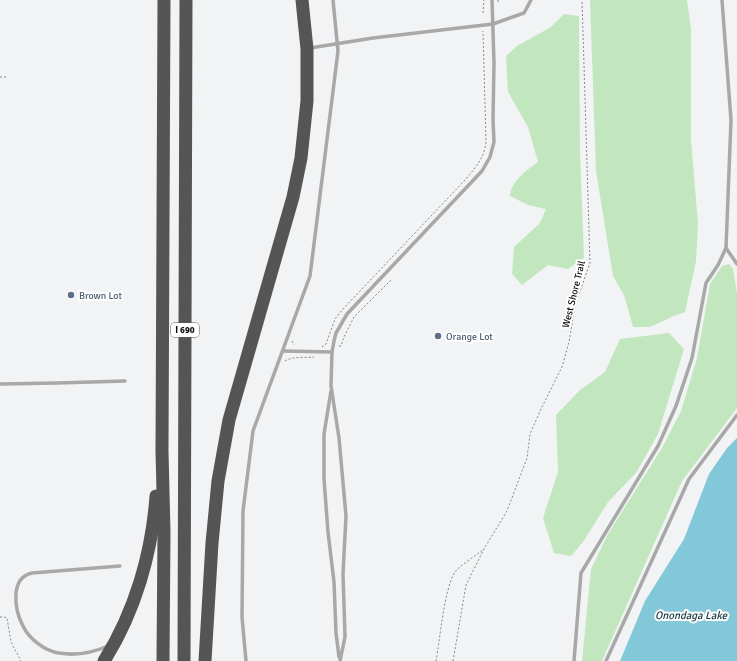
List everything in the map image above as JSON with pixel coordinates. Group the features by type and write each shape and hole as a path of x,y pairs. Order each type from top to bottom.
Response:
{"highway":[{"name":"I 690","path":"184,661 186,0"},
{"path":"205,661 212,543 218,481 228,420 293,197 301,158 307,101 307,49 302,0"},
{"name":"I 690","path":"163,2 163,661"},
{"path":"104,661 126,620 138,586 149,547 155,508 158,471 162,451"}],"lane":[{"path":"246,661 242,617 244,504 253,431 310,276 336,72 338,43 333,0"},
{"path":"340,661 336,633 334,582 324,479 324,434 331,386 332,352 336,333 347,314 482,171 490,157 494,142 492,0"},
{"path":"307,49 338,43 493,24 524,13 531,0"},
{"path":"574,661 581,572 658,446 676,406 692,358 706,283 718,265 726,248 731,120 722,0"},
{"path":"726,248 737,264"},
{"path":"283,351 332,352"},
{"path":"0,384 125,380"},
{"path":"331,386 339,438 346,516 343,574 344,637 340,661"},
{"path":"606,661 689,479 737,415"},
{"path":"114,643 95,651 75,655 58,653 43,647 31,637 23,626 18,609 16,587 19,580 32,573 120,566"}],"path":[{"path":"483,13 484,0"},
{"name":"West Shore Trail","path":"453,661 466,585 484,549 507,511 526,458 530,434 562,367 569,342 575,306 590,263 582,0"},
{"path":"327,342 336,319 343,309 465,180 482,158 486,141 483,31"},
{"path":"0,77 6,77"},
{"path":"334,345 342,346 344,337 354,317 392,278"},
{"name":"West Shore Trail","path":"436,661 446,600 455,571 484,549"},
{"path":"0,617 7,618 11,642 21,661"}],"green space":[{"path":"590,0 687,0 691,29 691,140 698,224 696,261 685,312 650,327 633,327 624,295 613,276 596,171"},
{"path":"564,14 579,16 580,153 584,258 568,269 548,265 522,285 512,274 514,247 540,223 546,209 528,205 510,196 513,185 516,181 538,162 528,127 508,92 506,56 517,46 551,27"},
{"path":"729,264 733,269 737,293 737,408 682,481 602,661 582,661 591,569 608,534 662,448 681,411 697,358 710,284 722,266"},
{"path":"669,333 684,349 658,434 636,473 608,502 583,542 571,556 554,553 543,518 558,472 556,415 580,390 605,372 620,339"}],"water":[{"name":"Onondaga Lake","path":"737,438 737,661 620,661 645,601 684,539 709,474 727,448"}],"place":[{"name":"Brown Lot","path":"71,295"},
{"name":"Orange Lot","path":"438,336"}]}
